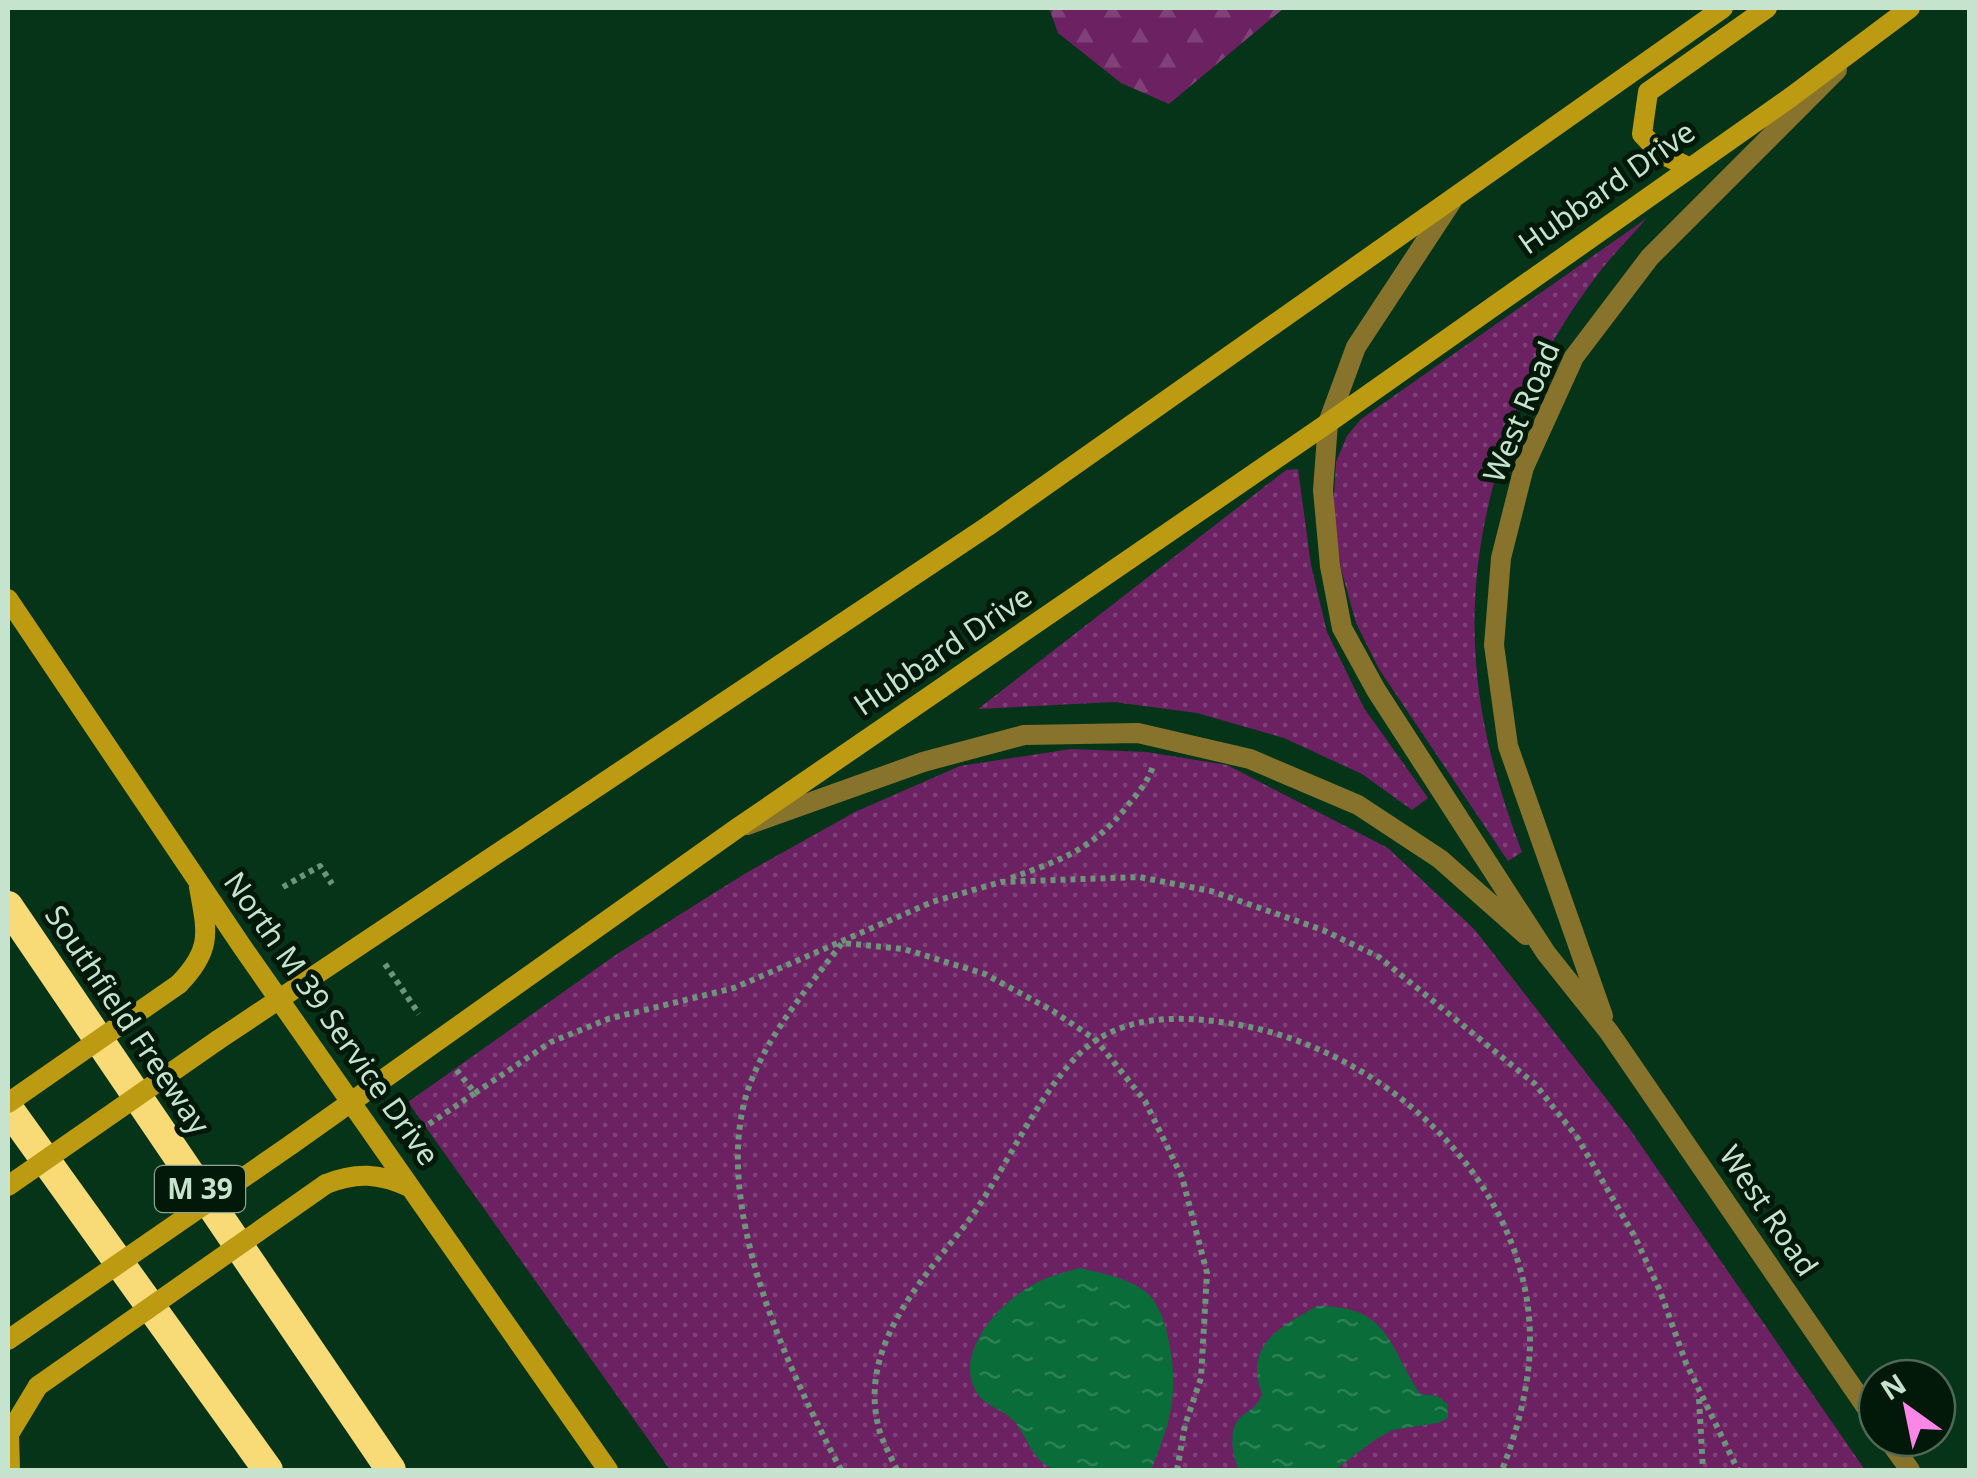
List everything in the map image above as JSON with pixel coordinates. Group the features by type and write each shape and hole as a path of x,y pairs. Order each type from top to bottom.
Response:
{"highway":[{"name":"Southfield Freeway","path":"8,906 391,1470"},
{"path":"8,1106 268,1470"}],"street":[{"path":"8,1186 278,998 988,526 1723,8"},
{"path":"1688,167 1660,153 1642,134 1648,92 1768,8"},
{"path":"1877,31 1893,8"},
{"name":"Hubbard Drive","path":"8,1340 736,829 1328,422 1910,8"},
{"name":"West Road","path":"1609,1032 1508,746 1494,645 1501,558 1524,467 1574,357 1650,256 1877,31"},
{"name":"West Road","path":"1456,195 1356,347 1328,422 1323,490 1330,566 1342,628 1376,690 1546,953 1609,1032 1857,1394"},
{"name":"North M 39 Service Drive","path":"8,599 278,998 608,1470"},
{"name":"West Road","path":"736,829 923,762 1024,735 1138,732 1250,759 1358,805 1440,859 1546,953"},
{"path":"8,1106 179,984 200,962 208,934 198,878"},
{"path":"10,1470 9,1434 38,1386 326,1184 364,1174 386,1176 410,1188"}],"path":[{"path":"429,1124 566,1036 608,1019 734,988 932,902 1001,882 1080,852 1111,828 1149,778 1162,738"},
{"path":"284,887 320,866 332,884"},
{"path":"1001,882 1139,877 1211,891 1323,930 1378,956 1536,1084 1577,1137 1635,1238 1699,1392 1738,1470"},
{"path":"842,944 904,948 985,974 1096,1040 1145,1100 1182,1177 1207,1272 1200,1378 1185,1424 1177,1470"},
{"path":"841,1470 786,1358 752,1253 741,1203 737,1141 749,1087 768,1044 842,944"},
{"path":"385,964 419,1014"},
{"path":"896,1470 879,1429 873,1380 885,1339 912,1295 980,1206 1046,1096 1075,1058 1096,1040 1122,1026 1170,1018 1216,1020 1276,1032 1322,1049 1380,1081 1432,1125 1495,1207 1515,1252 1526,1299 1530,1346 1520,1414 1502,1470"},
{"path":"454,1067 475,1094"},
{"path":"1699,1392 1702,1470"}],"green space":[{"path":"1049,8 1284,8 1169,104 1121,83 1058,33"},
{"path":"1647,218 1581,297 1532,380 1509,427 1485,522 1477,570 1476,664 1492,757 1522,852 1508,861 1379,669 1356,623 1341,569 1333,513 1336,462 1347,436 1361,419"},
{"path":"1298,469 1311,565 1327,632 1364,708 1428,798 1412,810 1362,774 1284,738 1197,713 1114,702 978,709 1286,470"},
{"path":"1071,749 1147,752 1227,765 1388,848 1475,930 1629,1128 1865,1470 670,1470 408,1102 617,954 746,873 855,812 960,766"}],"water":[{"path":"1080,1268 1139,1287 1154,1300 1164,1322 1173,1371 1172,1403 1151,1470 1078,1473 1049,1467 1036,1456 1013,1420 981,1398 971,1378 974,1348 1004,1306 1035,1284"},
{"path":"1317,1306 1358,1312 1372,1320 1392,1343 1420,1394 1438,1396 1447,1404 1448,1418 1393,1430 1335,1470 1239,1470 1233,1434 1236,1423 1262,1394 1257,1377 1261,1350 1278,1330"}]}
